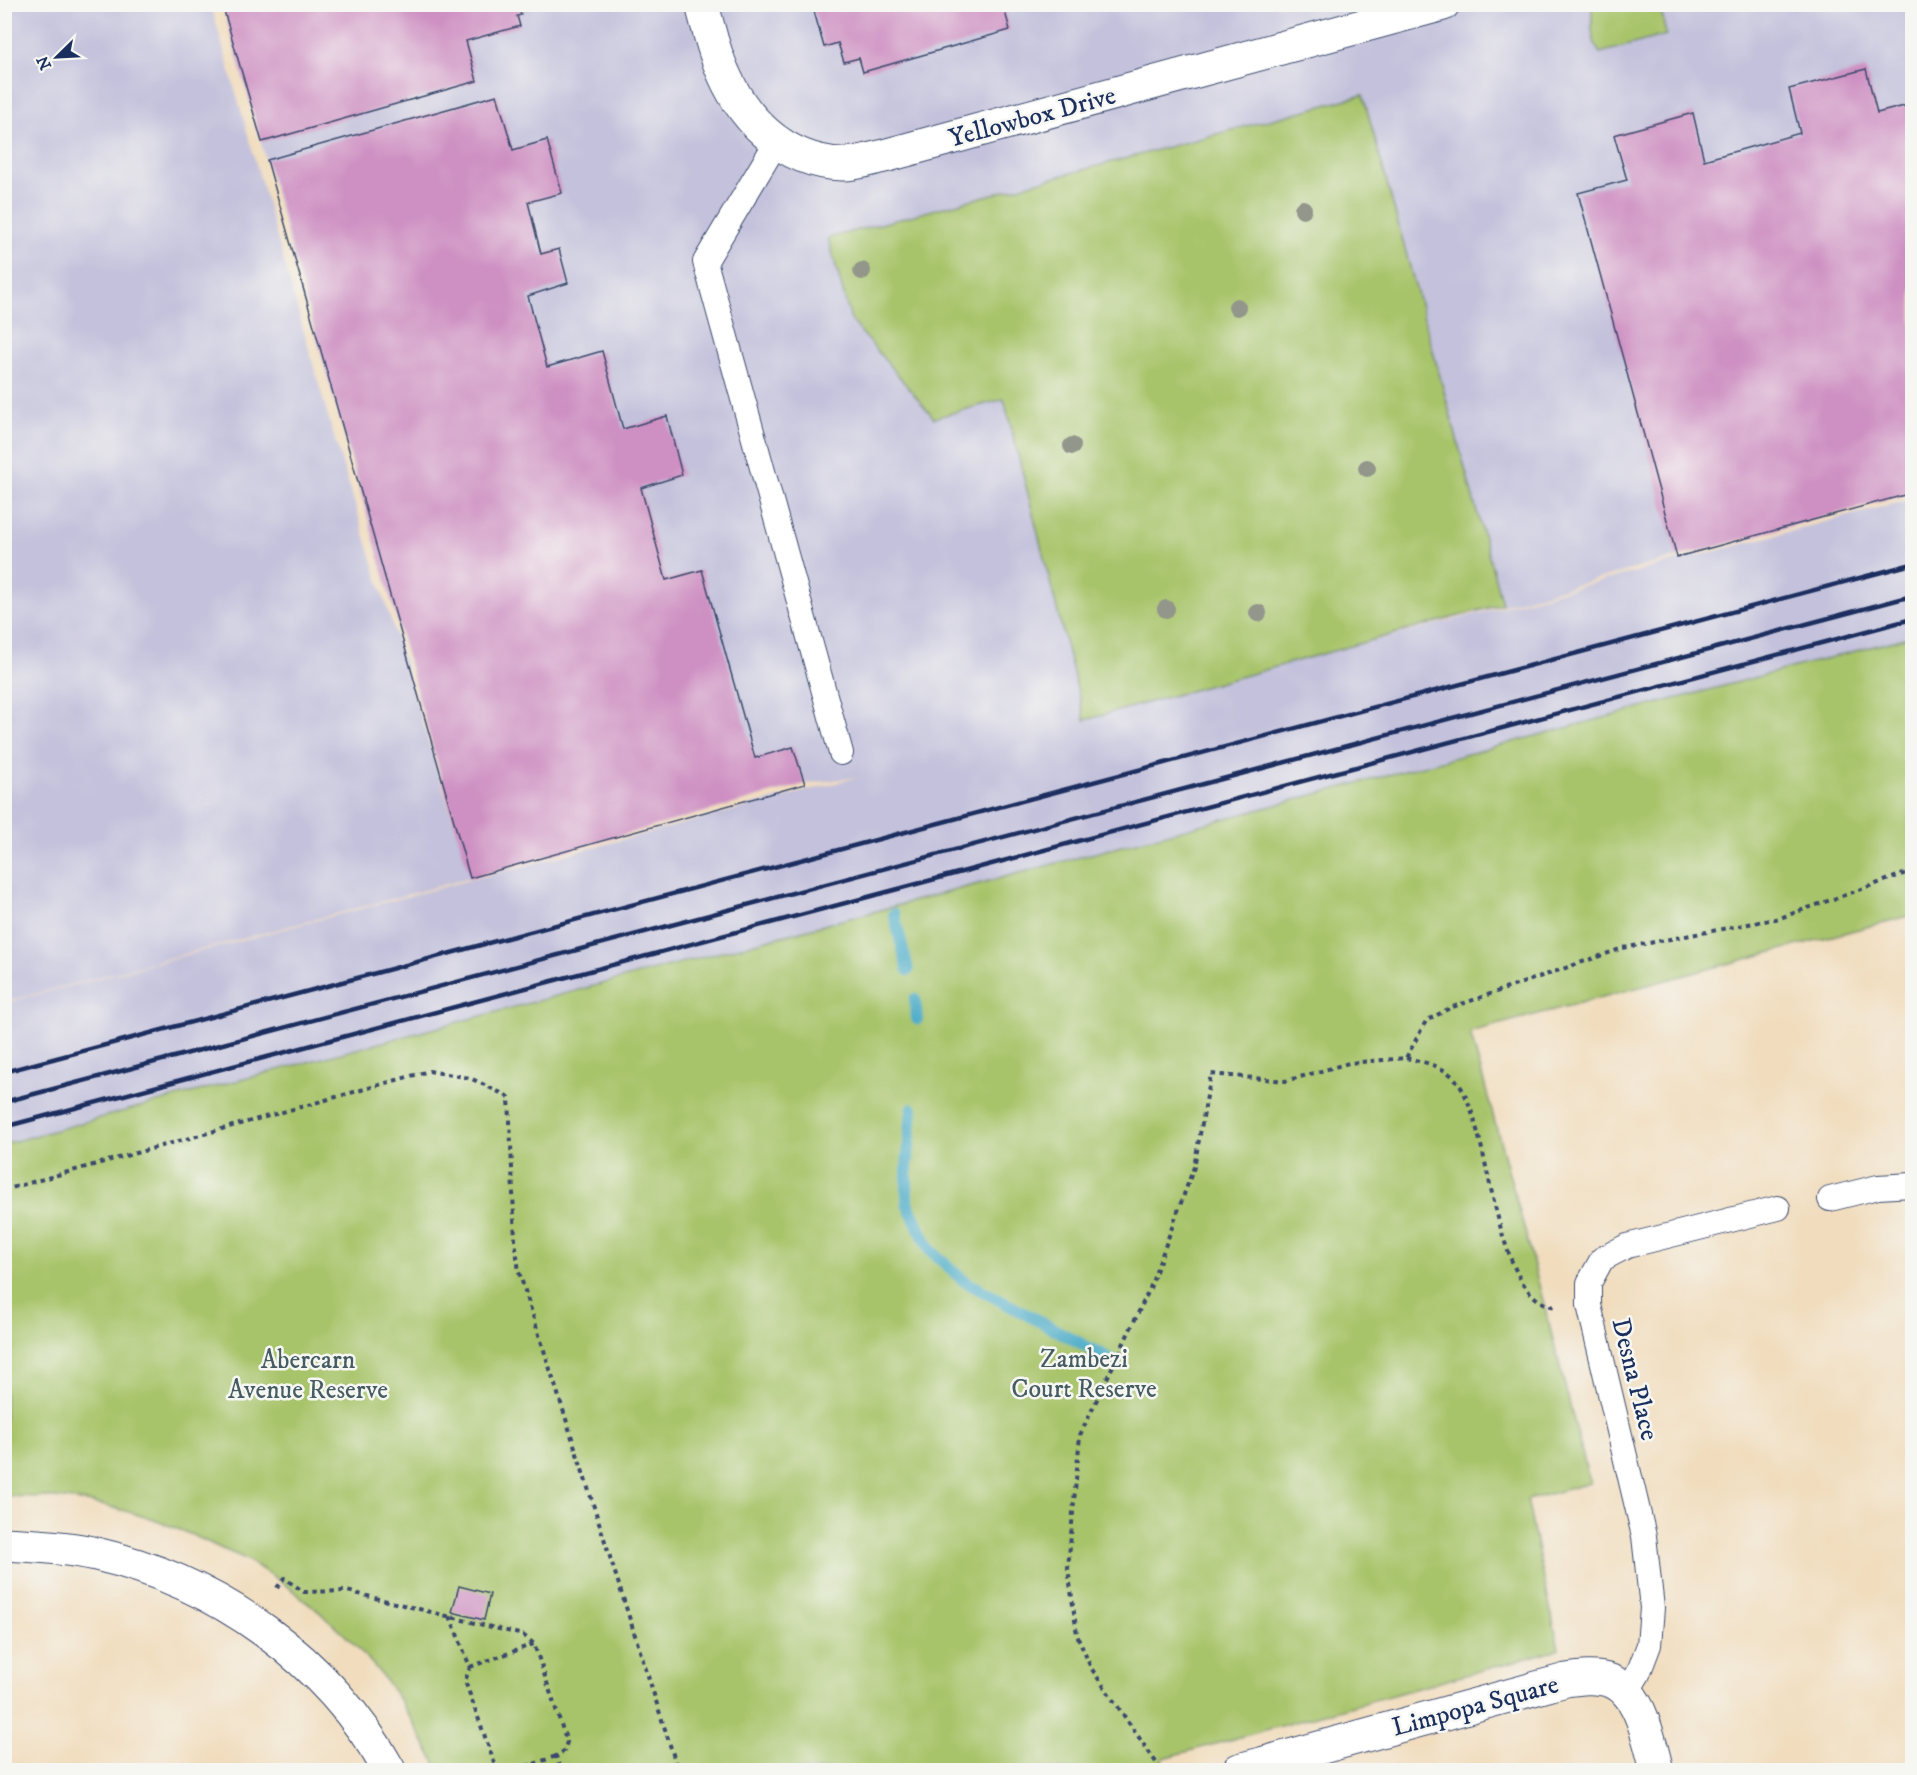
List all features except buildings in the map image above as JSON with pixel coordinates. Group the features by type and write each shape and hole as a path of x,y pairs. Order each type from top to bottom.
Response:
{"street":[{"name":"Yellowbox Drive","path":"702,4 719,63 740,103 760,129 776,143 809,159 844,164 884,156 1443,4"},
{"path":"4,1544 94,1553 146,1568 200,1591 240,1613 298,1658 347,1707 373,1741 389,1770"},
{"name":"Limpopa Square","path":"1239,1770 1566,1680 1588,1677 1609,1680 1627,1692"},
{"path":"1627,1692 1642,1716 1657,1770"}],"lane":[{"path":"776,143 705,262 841,753"},
{"path":"1830,1199 1878,1187 1912,1185"},
{"name":"Desna Place","path":"1627,1692 1638,1674 1649,1645 1652,1608 1644,1536 1589,1305 1589,1283 1602,1259 1628,1246 1778,1208"}],"path":[{"path":"1406,1058 1426,1021 1450,1008 1623,948 1780,918 1912,871"},
{"path":"1160,1770 1091,1668 1077,1635 1068,1568 1080,1435 1150,1288 1194,1167 1210,1074 1286,1081 1349,1063 1406,1058 1435,1065 1455,1079 1470,1103 1507,1252 1519,1278 1535,1299 1552,1307 1572,1309 1589,1305"},
{"path":"4,1190 429,1071 470,1078 508,1097 515,1240 519,1272 678,1770"},
{"path":"277,1588 284,1578 304,1592 347,1591 450,1616 523,1635 534,1644 567,1742 564,1750 556,1756 534,1764 507,1770 500,1768 494,1762 465,1681 470,1667 450,1616"},
{"path":"470,1667 534,1644"},
{"path":"556,1756 561,1770"},
{"path":"534,1764 537,1770"},
{"path":"610,1770 621,1767 622,1770"}],"shaded area":[{"path":"5,5 211,5 331,427 458,837 222,5 1912,5 1912,493 1332,652 1912,499 1912,636 5,1144 5,1003 858,777 805,784 470,878 5,1002"}],"green space":[{"path":"1602,4 1656,5 1662,15 1666,35 1600,53 1593,37 1592,7"},
{"path":"1363,95 1502,604 1085,720 1004,399 934,418 851,320 828,238"},
{"path":"1912,636 1912,915 1470,1032 1525,1231 1590,1483 1527,1500 1559,1649 1164,1758 1155,1770 439,1770 402,1704 366,1657 329,1620 289,1588 249,1561 137,1514 76,1500 5,1496 5,1144"}],"waterway":[{"path":"894,914 908,970"},
{"path":"915,999 917,1019"},
{"path":"912,1109 907,1168 907,1203 930,1250 964,1281 1110,1359"}],"railway":[{"path":"4,1072 1912,564"},
{"path":"4,1102 1912,596"},
{"path":"4,1127 1912,619"}],"park label":[{"name":"Zambezi Court Reserve","path":"1084,1373"},
{"name":"Abercarn Avenue Reserve","path":"308,1374"}]}
